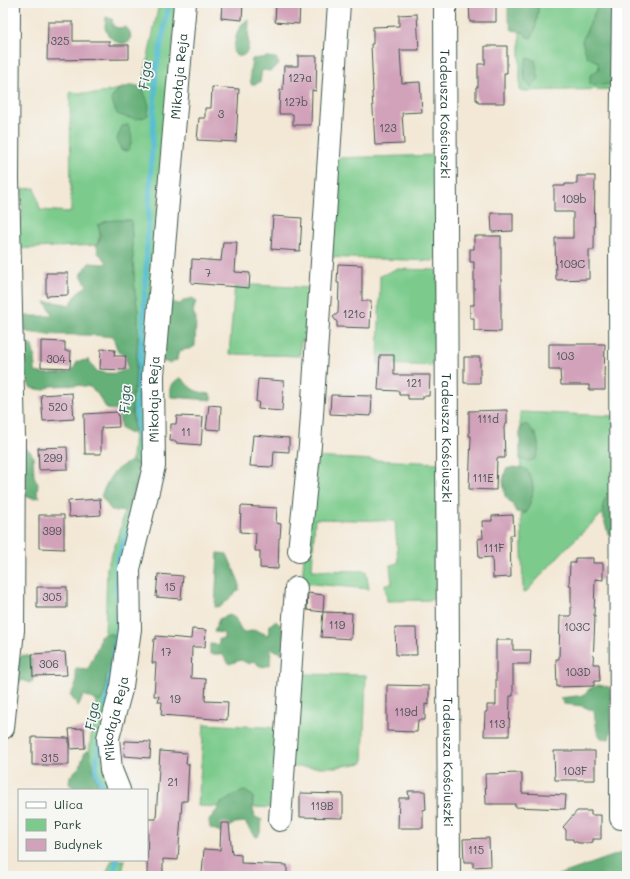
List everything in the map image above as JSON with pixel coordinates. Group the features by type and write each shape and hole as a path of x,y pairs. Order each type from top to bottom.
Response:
{"street":[{"path":"3,728 13,630 14,439 8,179 9,3"},
{"name":"Mikołaja Reja","path":"119,789 111,770 108,738 122,686 130,630 129,569 154,466 153,375 185,3"},
{"path":"299,551 310,445 339,3"},
{"name":"Tadeusza Kościuszki","path":"445,3 449,873"},
{"path":"621,818 620,259 623,3"},
{"path":"280,820 296,588"}],"green space":[{"path":"159,3 177,3 141,409 149,460 122,642 112,634 105,634 107,567 120,532 124,512 136,487 137,463 132,461 134,429 132,402 135,385 138,311 135,293 131,220 107,221 98,225 100,234 97,245 13,249 12,219 22,219 22,189 35,188 40,210 71,212 70,92 94,94 119,89 111,99 144,92 142,87"},
{"path":"508,3 539,3 535,31 531,38 527,37 524,32 512,30 508,17"},
{"path":"539,3 599,3 582,41 598,62 599,69 617,84 620,89 520,91 520,32 535,31"},
{"path":"599,3 619,3 617,83 596,86 590,84 590,75 599,69 598,62 587,57 582,41"},
{"path":"106,17 112,19 113,26 118,28 126,27 128,29 131,36 129,42 118,42 108,35 105,27"},
{"path":"249,20 248,50 244,55 238,57 233,52 237,33 242,24"},
{"path":"268,57 276,58 279,64 270,71 262,70 260,82 251,84 250,73 252,59"},
{"path":"527,58 535,60 539,79 531,87 525,81 524,68"},
{"path":"133,85 142,87 149,105 148,115 137,119 117,114 111,99 119,89"},
{"path":"128,125 132,138 128,151 121,150 117,139 122,126"},
{"path":"440,155 440,254 433,261 324,257 331,158"},
{"path":"131,220 135,293 138,311 135,385 132,402 134,431 131,434 121,429 119,411 107,409 96,392 90,387 77,385 51,386 43,390 31,388 20,369 14,345 24,342 32,346 35,358 35,372 44,374 71,372 78,361 89,360 96,371 100,372 117,373 128,368 126,356 118,352 113,337 92,335 51,335 26,332 17,329 15,316 52,316 51,311 45,302 70,305 79,291 87,286 81,275 89,263 104,264 107,262 98,253 97,245 101,236 98,225 107,221"},
{"path":"396,269 437,270 440,366 378,364 380,276"},
{"path":"235,284 313,288 307,340 301,341 300,356 229,354"},
{"path":"168,298 175,303 180,304 184,300 193,298 196,301 193,312 196,318 195,346 179,351 177,360 169,363 162,361"},
{"path":"180,378 194,390 210,394 212,400 171,397 172,386"},
{"path":"520,412 617,416 618,493 602,509 603,513 566,548 526,592 523,593 521,513 526,513 532,496 533,486 530,475 526,469 521,468 520,459 528,461 539,450 536,434 523,425 520,428"},
{"path":"526,424 533,431 538,441 537,456 534,460 528,461 520,459 520,428"},
{"path":"23,448 30,451 33,456 34,476 38,484 37,492 40,497 27,497 24,490"},
{"path":"311,457 440,463 442,595 431,600 387,601 385,584 392,584 390,565 398,563 395,521 315,519 312,570 366,571 369,589 302,583"},
{"path":"132,461 137,463 136,487 124,512 111,510 101,496 106,484 120,467"},
{"path":"514,467 526,469 532,480 533,491 526,513 516,512 513,505 505,496 503,481 506,469"},
{"path":"613,492 614,536 608,534 603,516 604,500"},
{"path":"218,553 227,554 239,582 239,590 221,606 215,607"},
{"path":"230,615 235,618 243,633 255,630 268,635 270,625 275,621 279,624 282,627 284,635 282,654 271,648 270,665 263,667 254,661 249,664 241,660 229,664 222,654 210,654 210,644 219,645 219,639 224,639 224,633 214,632 219,619"},
{"path":"112,634 122,642 114,667 106,676 106,691 100,702 84,695 78,706 70,695 76,683 76,668 88,669 99,644 100,636"},
{"path":"23,655 29,656 32,660 33,681 29,683 23,680 16,684 19,658"},
{"path":"114,667 111,789 100,789 95,777 89,751 96,700 100,702 106,691 106,676"},
{"path":"295,674 366,675 363,763 337,767 289,767"},
{"path":"598,685 609,687 611,690 611,731 609,739 601,738 597,732 594,711 582,706 564,704 560,698 585,695 589,689"},
{"path":"204,724 284,728 276,808 253,807 253,796 229,798 226,802 221,803 219,807 198,806"},
{"path":"89,751 95,777 100,789 75,789 69,784 70,776 80,766 85,752"},
{"path":"245,791 253,796 252,804 255,817 262,820 258,837 254,836 245,822 235,823 221,832 210,828 209,820 221,803 237,793"},
{"path":"627,851 627,876 556,876"},
{"path":"112,861 125,861 121,876 105,876"}],"building":[{"path":"222,3 243,3 242,20 221,18"},
{"path":"276,3 300,3 299,24 275,22"},
{"path":"469,3 496,3 496,22 470,22"},
{"path":"417,14 419,50 400,50 402,83 420,82 422,112 402,113 404,144 375,145 371,44 373,44 373,27 399,26 399,15"},
{"path":"48,22 73,22 73,41 109,41 109,45 129,45 129,59 47,60"},
{"path":"485,46 507,46 507,73 504,73 504,103 478,103 478,100 476,100 476,87 478,87 478,64 485,64"},
{"path":"298,56 317,56 316,91 312,90 311,125 293,125 293,114 279,114 280,90 283,90 284,66 298,66"},
{"path":"212,87 239,89 236,142 197,140 199,118 205,118 205,108 211,108"},
{"path":"577,176 595,176 594,250 589,250 589,279 556,280 555,238 573,238 573,212 554,212 554,186 577,184"},
{"path":"491,213 513,213 513,231 492,232"},
{"path":"273,216 302,218 300,251 271,249"},
{"path":"474,236 501,236 501,332 474,331 474,318 470,318 470,305 474,305 474,262 470,262 470,249 474,249"},
{"path":"223,242 237,242 235,272 250,273 249,288 191,283 192,259 221,261"},
{"path":"338,264 362,265 362,301 371,301 370,328 337,327 337,322 333,317 338,313"},
{"path":"46,273 68,273 68,295 46,296"},
{"path":"41,341 65,342 65,351 71,351 70,368 41,367"},
{"path":"549,344 605,344 605,390 589,390 589,385 561,385 560,370 549,370"},
{"path":"101,349 115,350 114,356 126,356 125,370 100,369"},
{"path":"380,355 394,355 394,375 430,375 429,396 423,396 423,399 408,399 408,395 399,395 399,391 378,390"},
{"path":"464,357 480,357 480,383 464,383"},
{"path":"258,379 284,381 282,411 258,409 259,402 256,402"},
{"path":"72,393 74,419 43,421 41,395"},
{"path":"331,395 372,396 371,416 330,414"},
{"path":"209,405 221,406 220,430 206,429"},
{"path":"507,410 507,423 504,427 505,458 497,458 496,490 469,489 471,436 469,436 469,411"},
{"path":"118,412 119,427 101,428 101,454 85,454 84,414"},
{"path":"177,416 203,417 201,445 176,443 176,441 170,441 171,424 176,424"},
{"path":"253,435 289,438 289,452 274,451 273,467 250,466"},
{"path":"67,447 68,469 39,470 38,448"},
{"path":"100,499 101,515 69,517 68,501"},
{"path":"241,506 277,508 276,523 281,524 278,569 260,568 260,551 255,551 256,533 240,532"},
{"path":"39,515 64,515 64,549 39,548"},
{"path":"513,515 514,535 510,535 511,577 493,578 492,557 479,558 478,539 483,538 482,521 492,521 492,516"},
{"path":"575,558 593,558 593,563 603,563 603,580 595,579 594,616 593,664 599,664 600,681 594,681 594,686 557,687 556,659 559,659 560,616 571,616 571,585 569,585 570,563 575,563"},
{"path":"158,574 183,576 181,599 156,597"},
{"path":"37,587 67,587 67,608 37,608"},
{"path":"308,593 324,595 323,612 307,610"},
{"path":"323,612 352,613 351,639 321,637"},
{"path":"395,628 416,628 417,655 396,655"},
{"path":"192,629 206,630 205,647 192,647 191,678 206,679 205,701 228,702 227,720 161,715 162,702 158,702 159,696 154,696 156,663 152,663 154,639 156,639 156,636 191,639"},
{"path":"496,640 513,640 513,650 531,650 530,664 513,664 513,696 510,696 509,736 484,736 485,712 487,712 487,705 496,705"},
{"path":"65,652 67,675 33,676 32,654"},
{"path":"387,685 429,686 429,705 425,704 425,720 418,720 417,732 387,731"},
{"path":"84,728 85,748 71,749 69,729"},
{"path":"32,737 69,738 69,765 32,765"},
{"path":"125,741 151,742 150,758 124,756"},
{"path":"160,751 187,753 186,764 189,764 187,801 182,801 178,860 163,859 163,876 147,876 148,819 156,819"},
{"path":"554,751 595,751 595,780 555,780"},
{"path":"522,773 522,793 566,795 565,809 515,807 515,804 486,804 485,774"},
{"path":"408,791 425,791 426,809 423,810 423,828 398,828 399,798 409,798"},
{"path":"300,793 343,794 343,818 300,817"},
{"path":"577,811 591,811 591,815 601,815 601,839 593,839 593,842 579,843 573,841 573,839 566,839 566,830 563,827"},
{"path":"221,823 229,823 232,854 241,855 241,863 287,865 287,876 202,874 204,849 220,850"},
{"path":"489,838 490,866 473,867 473,862 464,862 463,839"}],"waterway":[{"name":"Figa","path":"142,479 136,411 143,324 156,71 169,3"},
{"name":"Figa","path":"106,706 118,627 116,564 128,529"},
{"name":"Figa","path":"99,741 96,773 104,789"},
{"name":"Figa","path":"112,876 117,861"}]}
